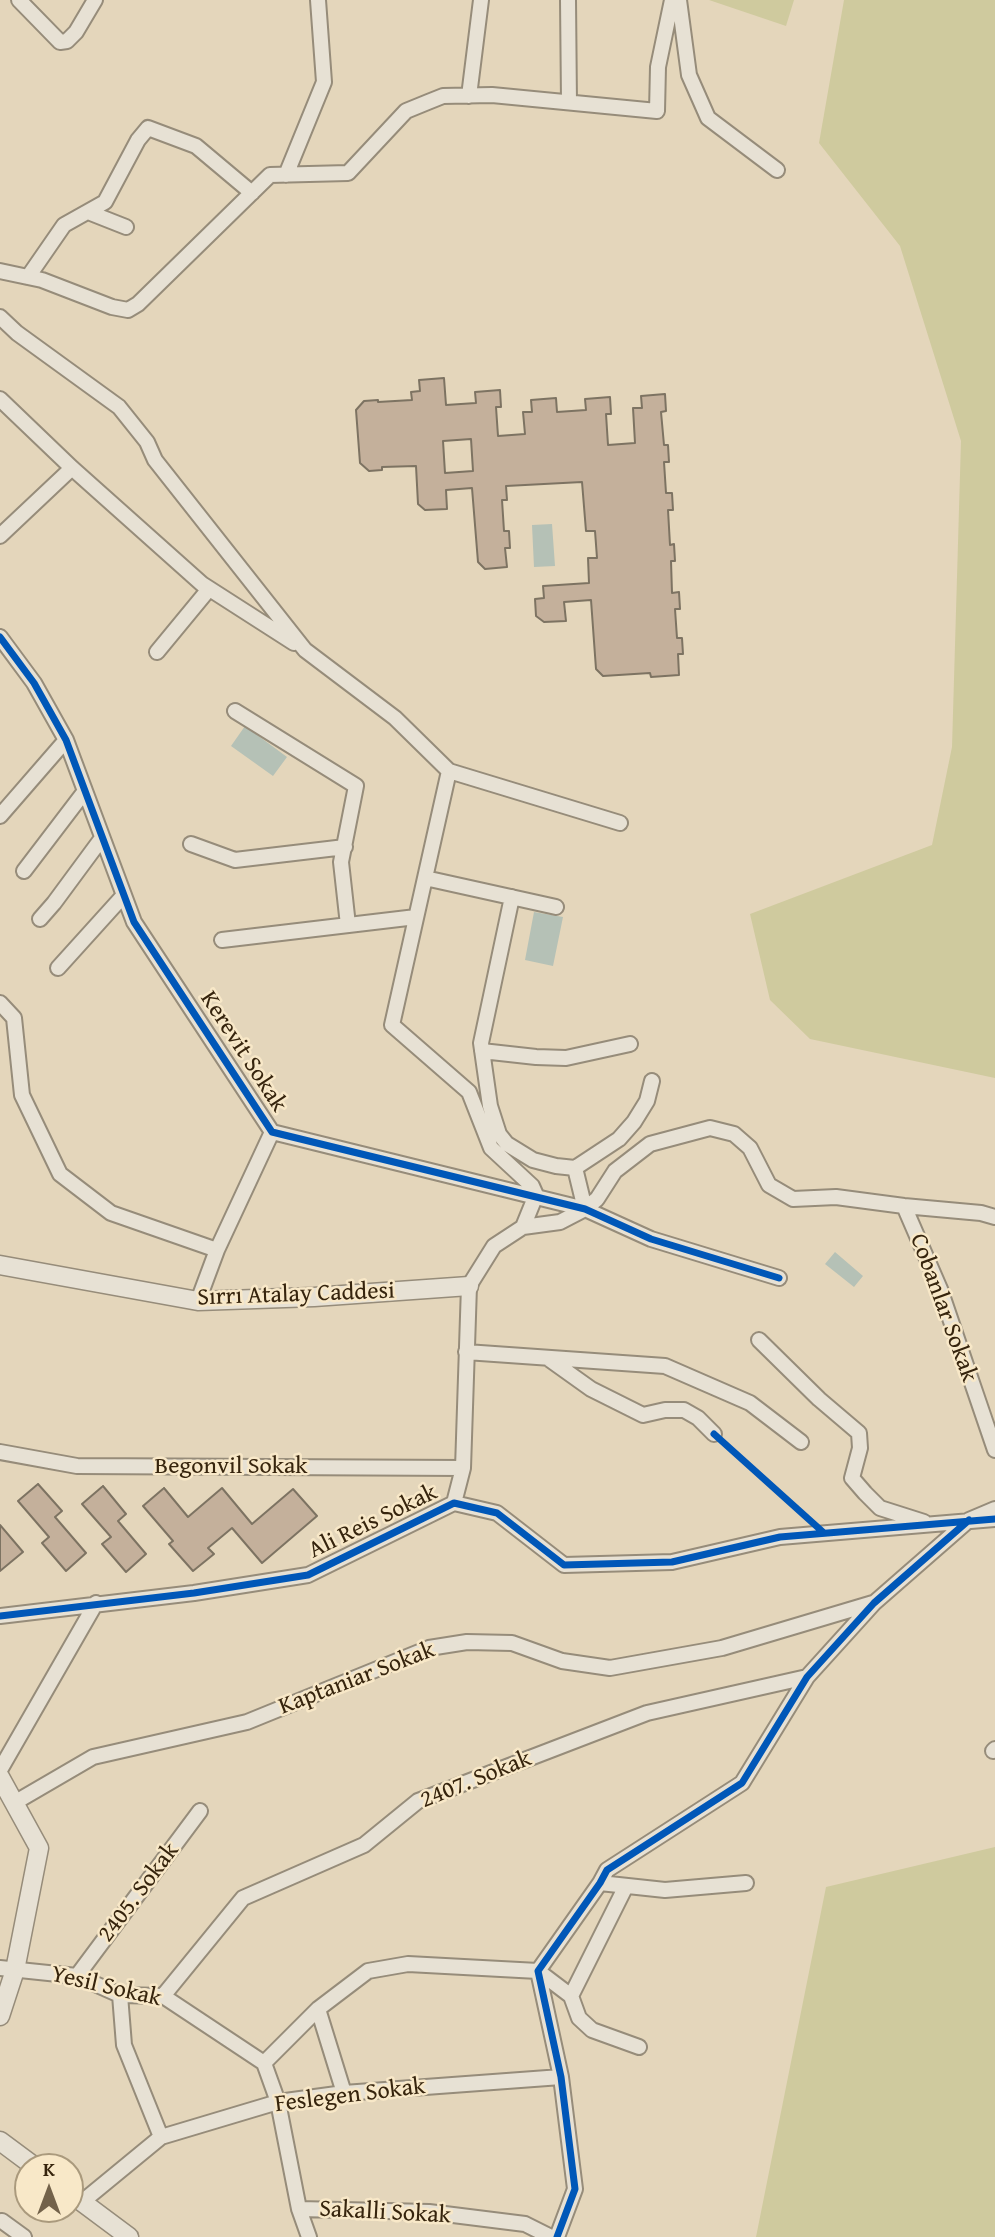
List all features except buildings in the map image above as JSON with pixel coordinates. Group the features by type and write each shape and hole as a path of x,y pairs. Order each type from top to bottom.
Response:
{"street":[{"path":"19,0 60,42 67,41 76,32 95,0"},
{"path":"286,175 324,82 318,0"},
{"path":"469,96 481,0"},
{"path":"568,0 569,102"},
{"path":"0,271 42,280 112,307 128,310 138,304 270,175 348,173 406,111 443,96 492,95 657,111 658,67 672,0"},
{"path":"679,0 689,75 708,118 777,170"},
{"path":"28,277 64,225 105,202 138,140 148,128 196,146 252,193"},
{"path":"88,212 126,227"},
{"path":"0,317 17,333 119,407 147,442 155,460 305,650"},
{"path":"0,399 72,468 209,589 305,650 395,718 449,771 620,823"},
{"path":"0,536 72,468"},
{"path":"157,652 209,589"},
{"name":"Kerevit Sokak","path":"0,638 34,683 66,740 134,922 272,1132 585,1209 651,1239 779,1278"},
{"path":"235,711 356,786 341,862 348,925"},
{"path":"0,816 66,740"},
{"path":"449,771 392,1025 469,1092 491,1148 531,1186 536,1195 523,1227"},
{"path":"24,871 85,790"},
{"path":"40,919 102,838"},
{"path":"191,844 234,860 345,847"},
{"path":"425,878 556,906"},
{"path":"58,968 124,895"},
{"path":"512,897 481,1043 490,1106 499,1134 507,1144 533,1160 575,1168 619,1139 648,1101 652,1081"},
{"path":"222,940 416,917"},
{"path":"0,1003 15,1018 22,1095 60,1174 111,1213 217,1250"},
{"path":"482,1051 566,1058 630,1044"},
{"path":"454,1503 463,1468 469,1286 494,1246 523,1227 559,1222 585,1209 597,1199 615,1171 650,1144 710,1128 734,1134 750,1148 769,1185 793,1199 836,1197 981,1213 995,1217"},
{"name":"Kerevit Sokak","path":"198,1301 217,1250 272,1132"},
{"path":"575,1168 585,1209"},
{"name":"Cobanlar Sokak","path":"904,1206 940,1289 995,1450"},
{"name":"Sırrı Atalay Caddesi","path":"0,1265 198,1301 314,1297 469,1286"},
{"path":"759,1340 819,1399 859,1433 860,1448 852,1478 865,1493 880,1508 928,1524"},
{"path":"466,1352 665,1366 750,1403 801,1442"},
{"path":"548,1359 592,1389 643,1415 665,1410 684,1410 698,1418 714,1434"},
{"name":"Begonvil Sokak","path":"0,1452 77,1466 463,1468"},
{"name":"Ali Reis Sokak","path":"0,1616 194,1593 308,1575 454,1503 497,1513 564,1565 672,1562 780,1537 995,1519"},
{"path":"557,2237 575,2189 561,2077 538,1972 607,1870 742,1783 807,1677 874,1603 969,1520 995,1508"},
{"path":"0,1770 96,1603"},
{"name":"Kaptaniar Sokak","path":"15,1803 93,1757 247,1722 429,1648 467,1642 512,1643 562,1661 610,1668 722,1647 874,1603"},
{"name":"2407. Sokak","path":"163,1996 243,1898 364,1845 418,1801 647,1713 807,1677"},
{"path":"0,1777 39,1848 7,1969 0,2016"},
{"name":"2405. Sokak","path":"77,1976 201,1811"},
{"path":"600,1883 665,1890 746,1883"},
{"path":"571,1996 625,1886"},
{"path":"309,2237 299,2209 278,2102 264,2063 318,2009 368,1971 408,1964 538,1972 571,1996 579,2018 592,2030 639,2047"},
{"name":"Yesil Sokak","path":"7,1969 77,1976 120,1995 163,1996 264,2063"},
{"path":"120,1995 124,2045 161,2137"},
{"path":"318,2009 344,2093"},
{"name":"Feslegen Sokak","path":"84,2191 161,2137 278,2102 344,2093 561,2077"},
{"path":"0,2141 17,2153"},
{"path":"84,2203 129,2237"},
{"name":"Sakalli Sokak","path":"299,2209 429,2212 524,2224 551,2237"},
{"path":"2,2221 24,2237"}],"shaded area":[{"path":"709,0 794,0 786,26"},
{"path":"844,0 995,0 995,1078 810,1039 770,1000 750,914 932,845 952,747 961,441 900,246 819,143"},
{"path":"552,524 555,566 534,567 532,525"},
{"path":"245,726 287,757 273,776 231,746"},
{"path":"534,912 563,917 553,966 525,960"},
{"path":"835,1252 863,1276 854,1287 825,1264"},
{"path":"995,1847 995,2237 756,2237 826,1887"}],"cycle path":[{"path":"0,637 34,683 66,740 134,922 272,1132 585,1209 651,1239 779,1278"},
{"path":"714,1434 824,1533"},
{"path":"0,1616 194,1593 308,1575 454,1503 497,1513 564,1565 672,1562 780,1537 995,1519"},
{"path":"557,2237 575,2189 561,2077 538,1971 607,1870 742,1783 807,1677 874,1603 969,1520"}]}
